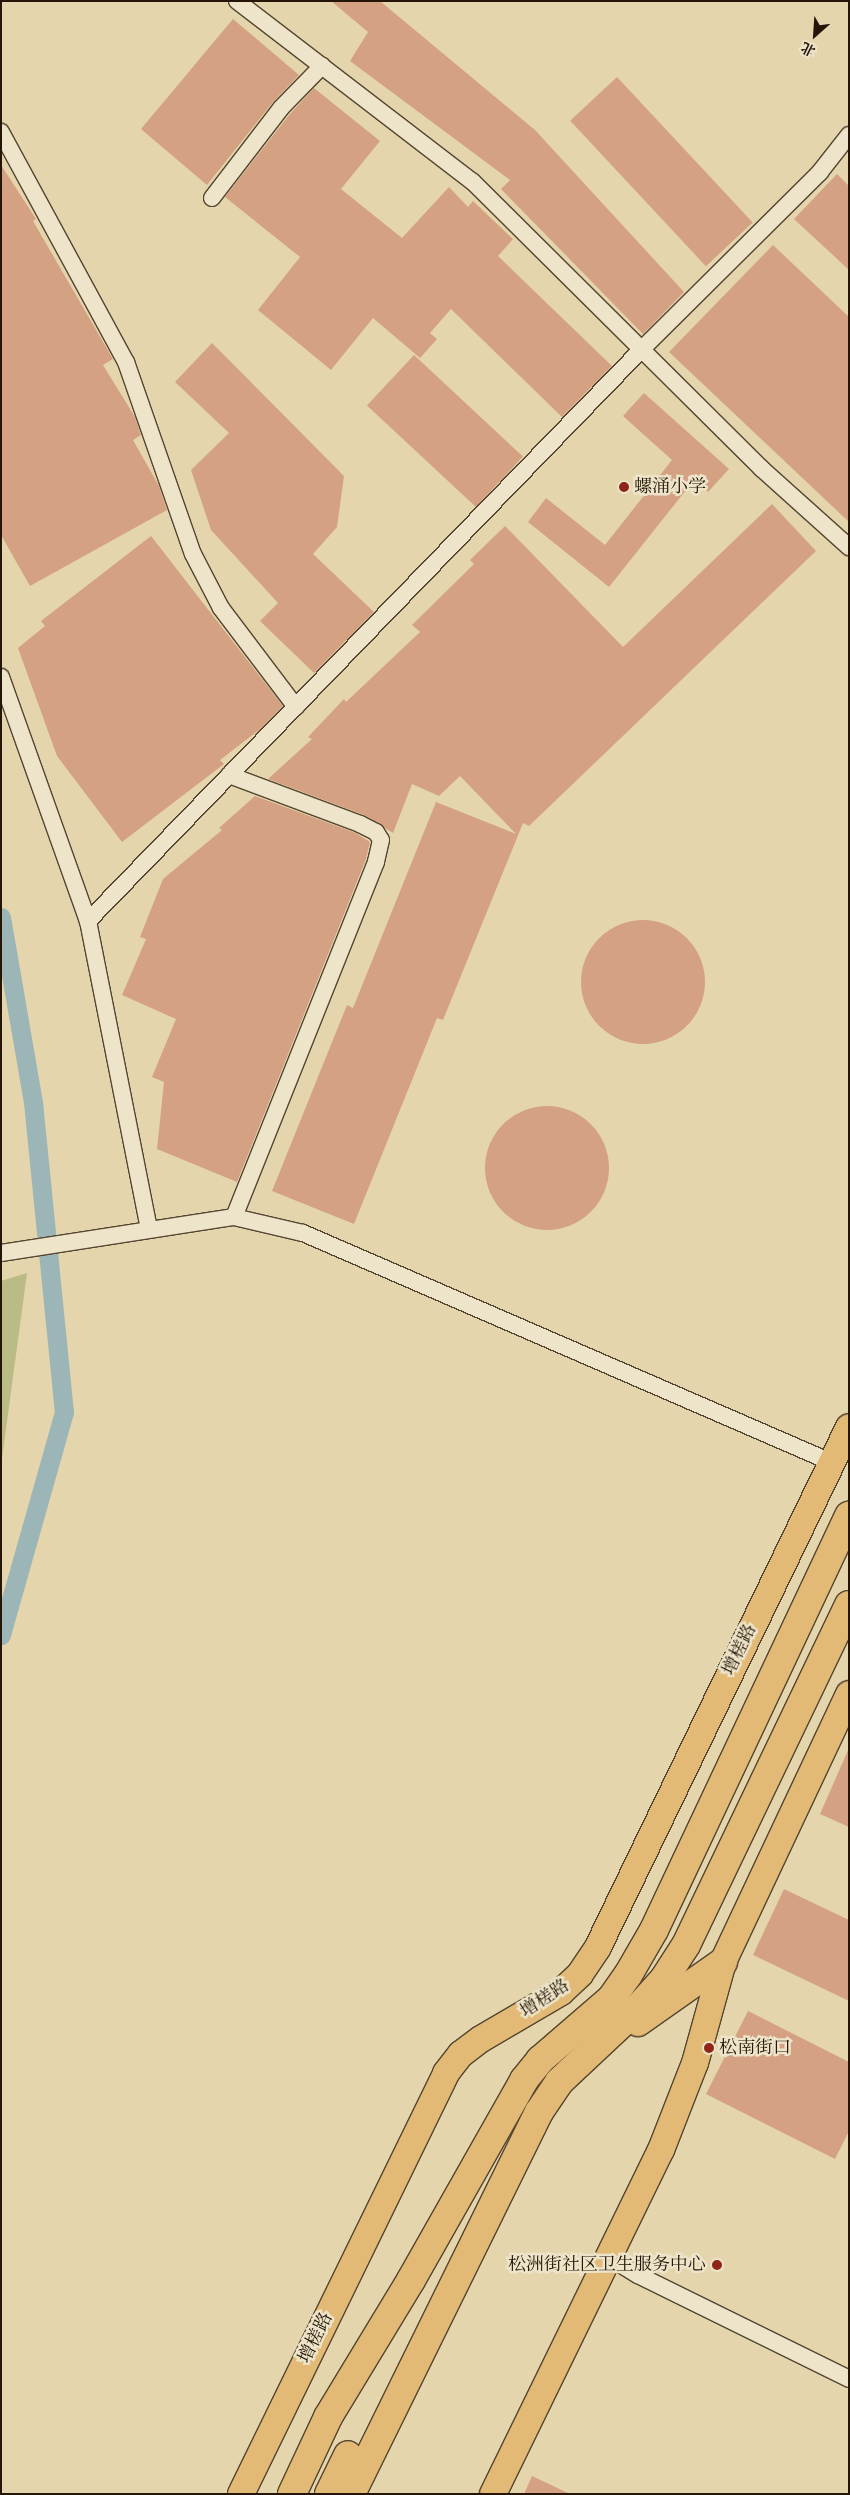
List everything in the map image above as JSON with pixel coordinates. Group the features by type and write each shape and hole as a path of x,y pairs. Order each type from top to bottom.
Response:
{"highway":[{"path":"292,2494 313,2449 508,2106 540,2060 611,1999 628,1975 654,1930 849,1516"},
{"path":"351,2494 539,2112 559,2082 664,1978 686,1944 849,1605"},
{"path":"592,2051 677,1996 723,1962"},
{"path":"329,2494 504,2141 540,2060"},
{"path":"276,2494 313,2449"}],"main road":[{"name":"增槎路","path":"241,2494 446,2073 461,2054 481,2039 561,1992 580,1974 598,1947 849,1427"},
{"path":"493,2494 607,2256 661,2150 692,2071 723,1962 849,1694"}],"street":[{"path":"237,1 473,182 762,469 849,547"},
{"path":"212,198 281,108 322,66"},
{"path":"1,132 126,362 193,554 221,608 296,706"},
{"path":"88,921 642,349 820,172 849,135"},
{"path":"1,677 88,921 148,1228"},
{"path":"229,775 360,824 376,832 381,840 376,862 234,1217"},
{"path":"1,1253 148,1228 234,1217 303,1233 831,1462"},
{"path":"607,2256 638,2275 849,2379"}],"green space":[{"path":"27,1273 1,1466 1,1281"}],"building":[{"path":"331,1 380,1 535,130 684,292 643,334 501,189 510,180 350,61 368,32"},
{"path":"233,19 299,75 273,102 207,185 141,129"},
{"path":"617,77 753,223 706,266 570,121"},
{"path":"314,88 380,141 341,189 402,238 449,187 468,207 473,201 513,239 498,256 612,366 562,417 451,309 430,333 437,339 420,358 373,318 331,370 258,310 300,257 225,197 289,115"},
{"path":"1,165 36,219 33,221 113,359 103,365 135,417 141,435 133,440 159,486 167,510 30,586 1,535"},
{"path":"837,174 849,186 849,270 794,219"},
{"path":"773,245 849,317 849,522 669,352"},
{"path":"212,343 344,476 337,527 313,554 374,612 314,673 260,621 278,603 211,530 191,470 229,433 175,382"},
{"path":"414,355 523,457 476,507 367,405"},
{"path":"644,393 729,469 708,492 694,480 609,587 528,522 546,498 605,545 672,460 623,416"},
{"path":"772,504 816,551 529,826 523,823 443,1020 437,1018 354,1224 272,1191 347,1005 353,1008 436,802 516,834 460,776 439,796 412,784 393,833 364,815 268,779 312,739 308,737 344,699 346,702 420,632 412,625 474,564 470,560 505,526 623,647"},
{"path":"151,536 283,706 259,730 220,760 224,764 122,842 57,756 18,648 45,626 41,621"},
{"path":"255,796 356,833 370,842 366,859 237,1182 157,1149 164,1082 152,1077 176,1019 122,995 146,939 140,937 163,879 222,830 219,828"},
{"path":"643,920 667,925 687,938 700,958 705,982 700,1006 687,1026 667,1039 643,1044 619,1039 599,1026 586,1006 581,982 586,958 599,938 619,925"},
{"path":"547,1106 571,1111 582,1116 591,1124 599,1133 604,1144 609,1168 604,1192 599,1203 591,1212 582,1220 571,1225 547,1230 523,1225 512,1220 503,1212 495,1203 490,1192 485,1168 490,1144 495,1133 503,1124 512,1116 523,1111"},
{"path":"849,1748 849,1827 820,1814"},
{"path":"784,1889 849,1920 849,2001 753,1955"},
{"path":"748,2011 849,2062 849,2131 835,2159 706,2094"},
{"path":"532,2476 570,2494 524,2494"}],"waterway":[{"path":"1,917 33,1102 64,1412 1,1635"}],"place":[{"name":"螺涌小学","path":"624,487"},
{"name":"松南街口","path":"709,2048"},
{"name":"松洲街社区卫生服务中心","path":"717,2265"}]}
